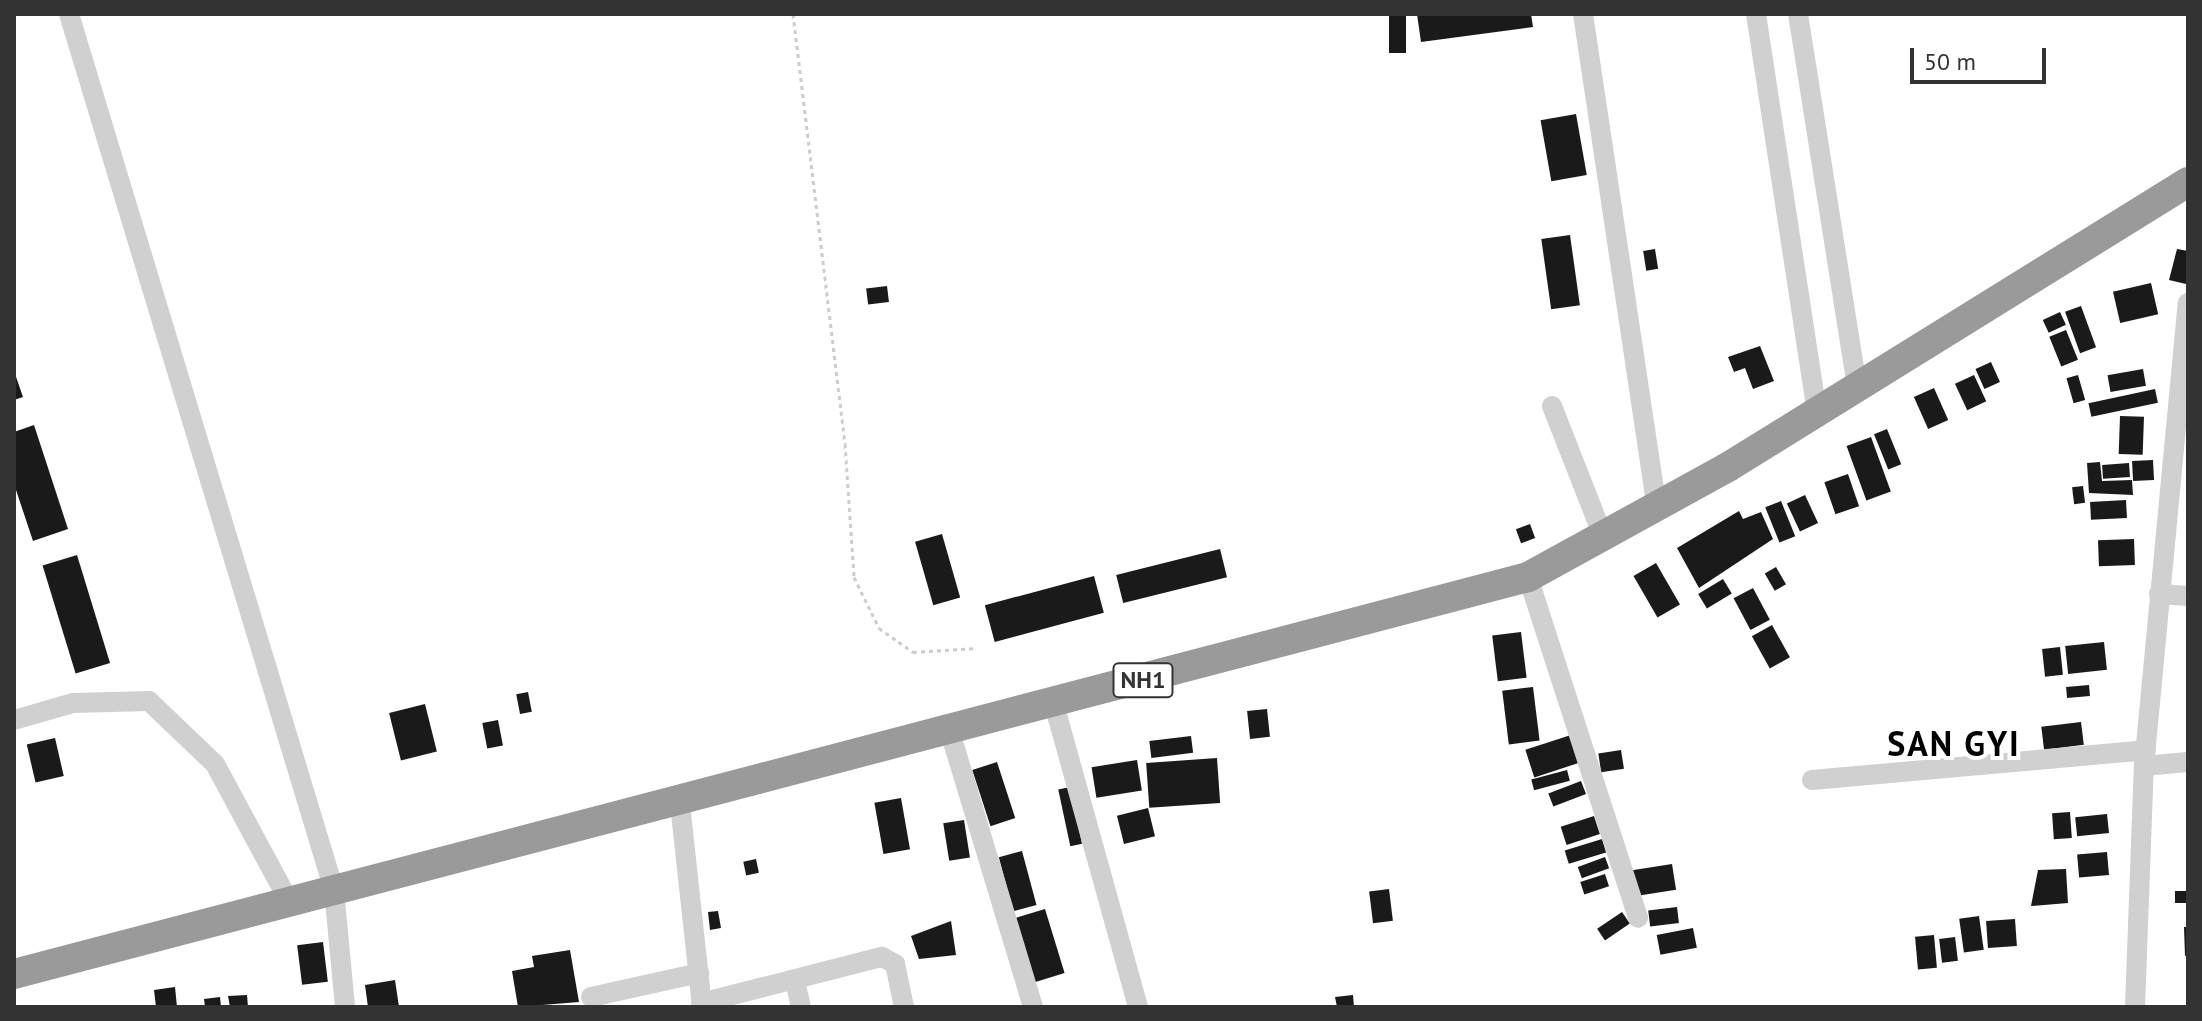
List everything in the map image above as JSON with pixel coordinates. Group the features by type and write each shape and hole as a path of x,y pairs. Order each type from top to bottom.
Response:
{"highway":[{"name":"NH1","path":"14,974 680,804 1528,577 1657,507 1817,412 2188,182"}],"street":[{"path":"69,14 334,890 345,1007"},
{"path":"1583,14 1657,507"},
{"path":"1756,14 1817,412"},
{"path":"1798,14 1857,388"},
{"path":"2135,1007 2145,758 2188,303"},
{"path":"1552,406 1603,536"},
{"path":"1528,577 1638,918"},
{"path":"2159,594 2188,596"},
{"path":"14,720 73,703 149,701 215,764 290,903"},
{"path":"1054,704 1138,1007"},
{"path":"950,732 1033,1007"},
{"path":"1812,780 2145,758 2188,762"},
{"path":"680,804 702,1005 882,957 895,964 904,1007"},
{"path":"591,997 699,973"},
{"path":"795,981 801,1007"}],"path":[{"path":"793,14 845,444 854,577 879,628 913,652 977,648"}],"building":[{"path":"1389,14 1406,14 1406,53 1389,53"},
{"path":"1417,14 1531,14 1533,27 1421,42"},
{"path":"1576,114 1587,175 1551,181 1541,120"},
{"path":"1570,235 1580,305 1551,309 1541,239"},
{"path":"1655,249 1658,269 1646,271 1643,251"},
{"path":"2177,249 2188,251 2186,284 2169,280"},
{"path":"2151,283 2158,314 2120,323 2113,292"},
{"path":"887,286 889,302 868,304 866,289"},
{"path":"2081,306 2096,347 2080,353 2065,312"},
{"path":"2060,312 2066,325 2049,333 2043,320"},
{"path":"2066,330 2078,360 2061,366 2049,337"},
{"path":"1760,346 1774,381 1753,389 1745,368 1734,372 1728,357"},
{"path":"1991,362 2000,382 1984,389 1975,369"},
{"path":"2143,369 2146,386 2110,392 2108,375"},
{"path":"14,371 23,397 14,400"},
{"path":"1974,375 1986,401 1967,410 1955,384"},
{"path":"2078,375 2085,400 2074,403 2066,378"},
{"path":"1934,388 1948,420 1928,429 1914,397"},
{"path":"2155,389 2158,403 2091,417 2088,403"},
{"path":"2120,416 2144,417 2143,455 2119,454"},
{"path":"34,425 68,529 33,541 14,484 14,432"},
{"path":"1887,429 1901,464 1888,469 1874,434"},
{"path":"1871,437 1891,492 1866,500 1847,446"},
{"path":"2153,460 2154,480 2133,481 2132,461"},
{"path":"2100,462 2102,481 2132,480 2133,495 2089,493 2087,463"},
{"path":"2129,463 2130,477 2103,479 2102,465"},
{"path":"1848,474 1859,506 1835,514 1824,482"},
{"path":"2083,486 2085,503 2074,504 2072,487"},
{"path":"1805,495 1818,523 1800,532 1787,503"},
{"path":"2126,500 2127,518 2091,520 2090,502"},
{"path":"1781,501 1795,536 1779,543 1765,507"},
{"path":"1739,511 1743,519 1761,512 1773,539 1699,588 1677,548"},
{"path":"1530,524 1535,538 1521,543 1516,529"},
{"path":"942,534 960,597 933,605 915,542"},
{"path":"2134,539 2135,565 2099,566 2098,540"},
{"path":"1220,549 1227,577 1123,603 1116,575"},
{"path":"77,555 110,663 76,674 43,566"},
{"path":"1656,563 1680,605 1657,618 1633,576"},
{"path":"1776,567 1786,584 1775,591 1765,574"},
{"path":"1094,576 1104,613 995,642 985,605"},
{"path":"1723,579 1732,594 1707,609 1698,594"},
{"path":"1753,588 1770,620 1750,630 1734,598"},
{"path":"1772,625 1790,657 1770,669 1752,636"},
{"path":"1521,632 1527,678 1498,681 1492,636"},
{"path":"2104,642 2107,670 2068,674 2065,646"},
{"path":"2060,647 2063,675 2045,677 2042,649"},
{"path":"2089,685 2090,696 2067,698 2066,687"},
{"path":"1533,687 1540,741 1509,744 1502,691"},
{"path":"528,692 532,712 520,714 516,694"},
{"path":"425,704 437,752 401,760 389,713"},
{"path":"1267,709 1270,737 1250,739 1247,711"},
{"path":"498,720 503,746 487,749 482,723"},
{"path":"2081,722 2084,745 2044,750 2041,727"},
{"path":"1571,735 1580,763 1534,777 1525,750"},
{"path":"1191,736 1193,753 1151,758 1149,741"},
{"path":"55,738 64,776 36,783 27,745"},
{"path":"1621,750 1624,769 1601,772 1598,754"},
{"path":"1217,758 1220,803 1149,808 1146,763"},
{"path":"1137,760 1142,791 1096,798 1092,767"},
{"path":"997,762 1015,818 991,826 972,770"},
{"path":"1567,770 1570,781 1534,790 1531,780"},
{"path":"1581,781 1586,794 1553,807 1548,794"},
{"path":"1070,787 1082,844 1070,846 1058,789"},
{"path":"901,798 910,849 883,854 874,803"},
{"path":"1148,808 1155,836 1124,844 1117,816"},
{"path":"2070,812 2072,838 2054,839 2052,813"},
{"path":"2107,814 2109,833 2077,836 2075,817"},
{"path":"1594,816 1600,834 1567,845 1561,827"},
{"path":"964,820 970,858 949,861 943,823"},
{"path":"1602,839 1606,852 1569,864 1565,850"},
{"path":"1022,851 1036,905 1013,911 999,857"},
{"path":"2107,852 2109,875 2079,878 2077,855"},
{"path":"1605,857 1609,868 1582,878 1578,867"},
{"path":"756,859 759,873 746,875 743,862"},
{"path":"1672,864 1676,890 1635,896 1631,871"},
{"path":"2066,869 2068,903 2031,906 2038,870"},
{"path":"1605,874 1609,886 1584,894 1580,882"},
{"path":"1389,889 1393,921 1373,923 1369,891"},
{"path":"2175,891 2188,891 2188,903 2175,903"},
{"path":"1677,907 1679,923 1650,926 1648,911"},
{"path":"1045,909 1065,973 1033,983 1013,919"},
{"path":"718,911 721,928 710,930 708,912"},
{"path":"1622,912 1630,924 1605,940 1597,929"},
{"path":"1979,916 1984,950 1964,952 1959,919"},
{"path":"2015,919 2017,946 1988,948 1986,921"},
{"path":"951,921 956,955 919,959 911,936"},
{"path":"2184,927 2188,927 2188,955 2185,956"},
{"path":"1693,928 1697,948 1660,955 1657,935"},
{"path":"1934,935 1937,968 1918,970 1915,937"},
{"path":"1955,937 1958,961 1942,963 1939,939"},
{"path":"323,942 328,982 302,985 297,945"},
{"path":"570,950 579,1002 518,1007 512,971 534,967 532,956"},
{"path":"395,980 399,1007 368,1007 365,985"},
{"path":"175,987 177,1007 156,1007 154,990"},
{"path":"247,995 248,1007 230,1007 228,996"},
{"path":"1353,995 1354,1007 1337,1007 1335,997"},
{"path":"220,997 221,1007 205,1007 204,999"}],"district":[{"name":"SAN GYI","path":"1954,744"}]}
